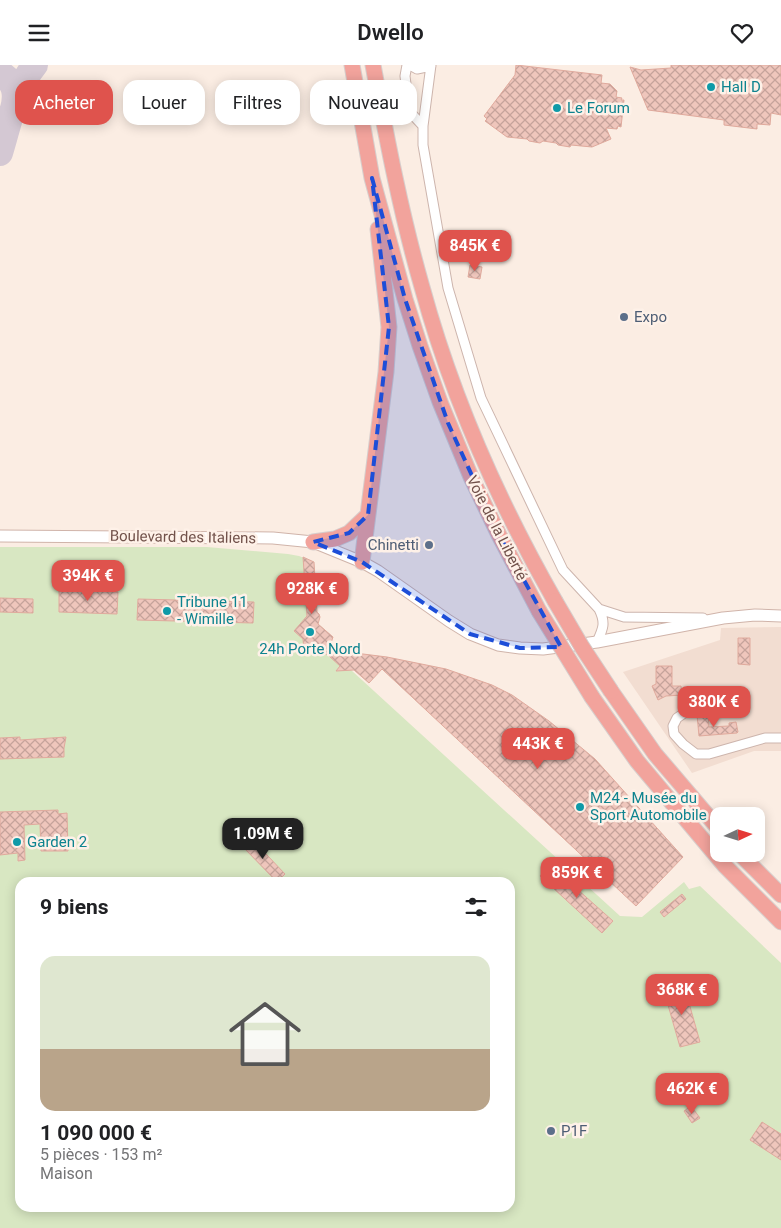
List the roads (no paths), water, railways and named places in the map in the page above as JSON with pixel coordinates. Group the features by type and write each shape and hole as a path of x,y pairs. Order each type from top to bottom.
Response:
{"highway":[{"name":"Voie de la Liberté","path":"352,65 372,178 405,299 440,401 468,470 499,535 540,611 592,697 638,761 725,866 781,921"},
{"name":"Voie de la Liberté","path":"372,65 401,208 422,289 467,421 502,500 521,540 582,647 655,754 710,818"},
{"path":"362,562 386,372 389,327 372,178"},
{"path":"312,542 335,539 349,533 368,515"},
{"path":"749,863 781,895"}],"street":[{"path":"423,126 409,108 405,76 409,65 417,69 431,66 423,126 424,145 448,288 481,398 563,570 599,609 603,617 604,624 597,642"},
{"name":"Boulevard des Italiens","path":"0,536 273,538 312,542 362,562 449,621 470,633 498,645 520,649 543,649 597,642 723,618 755,615 781,616"},
{"path":"599,609 624,617 723,618"},
{"path":"690,709 677,718 673,726 674,734 683,745 696,754 708,754 766,738 781,738"}],"place":[{"name":"Hall D","path":"711,87"},
{"name":"Le Forum","path":"557,108"},
{"name":"Expo","path":"624,317"},
{"name":"Chinetti","path":"429,545"},
{"name":"Tribune 11 - Wimille","path":"167,611"},
{"name":"24h Porte Nord","path":"310,632"},
{"name":"M24 - Musée du Sport Automobile","path":"580,807"},
{"name":"Garden 2","path":"17,842"},
{"name":"P1F","path":"551,1131"}]}
